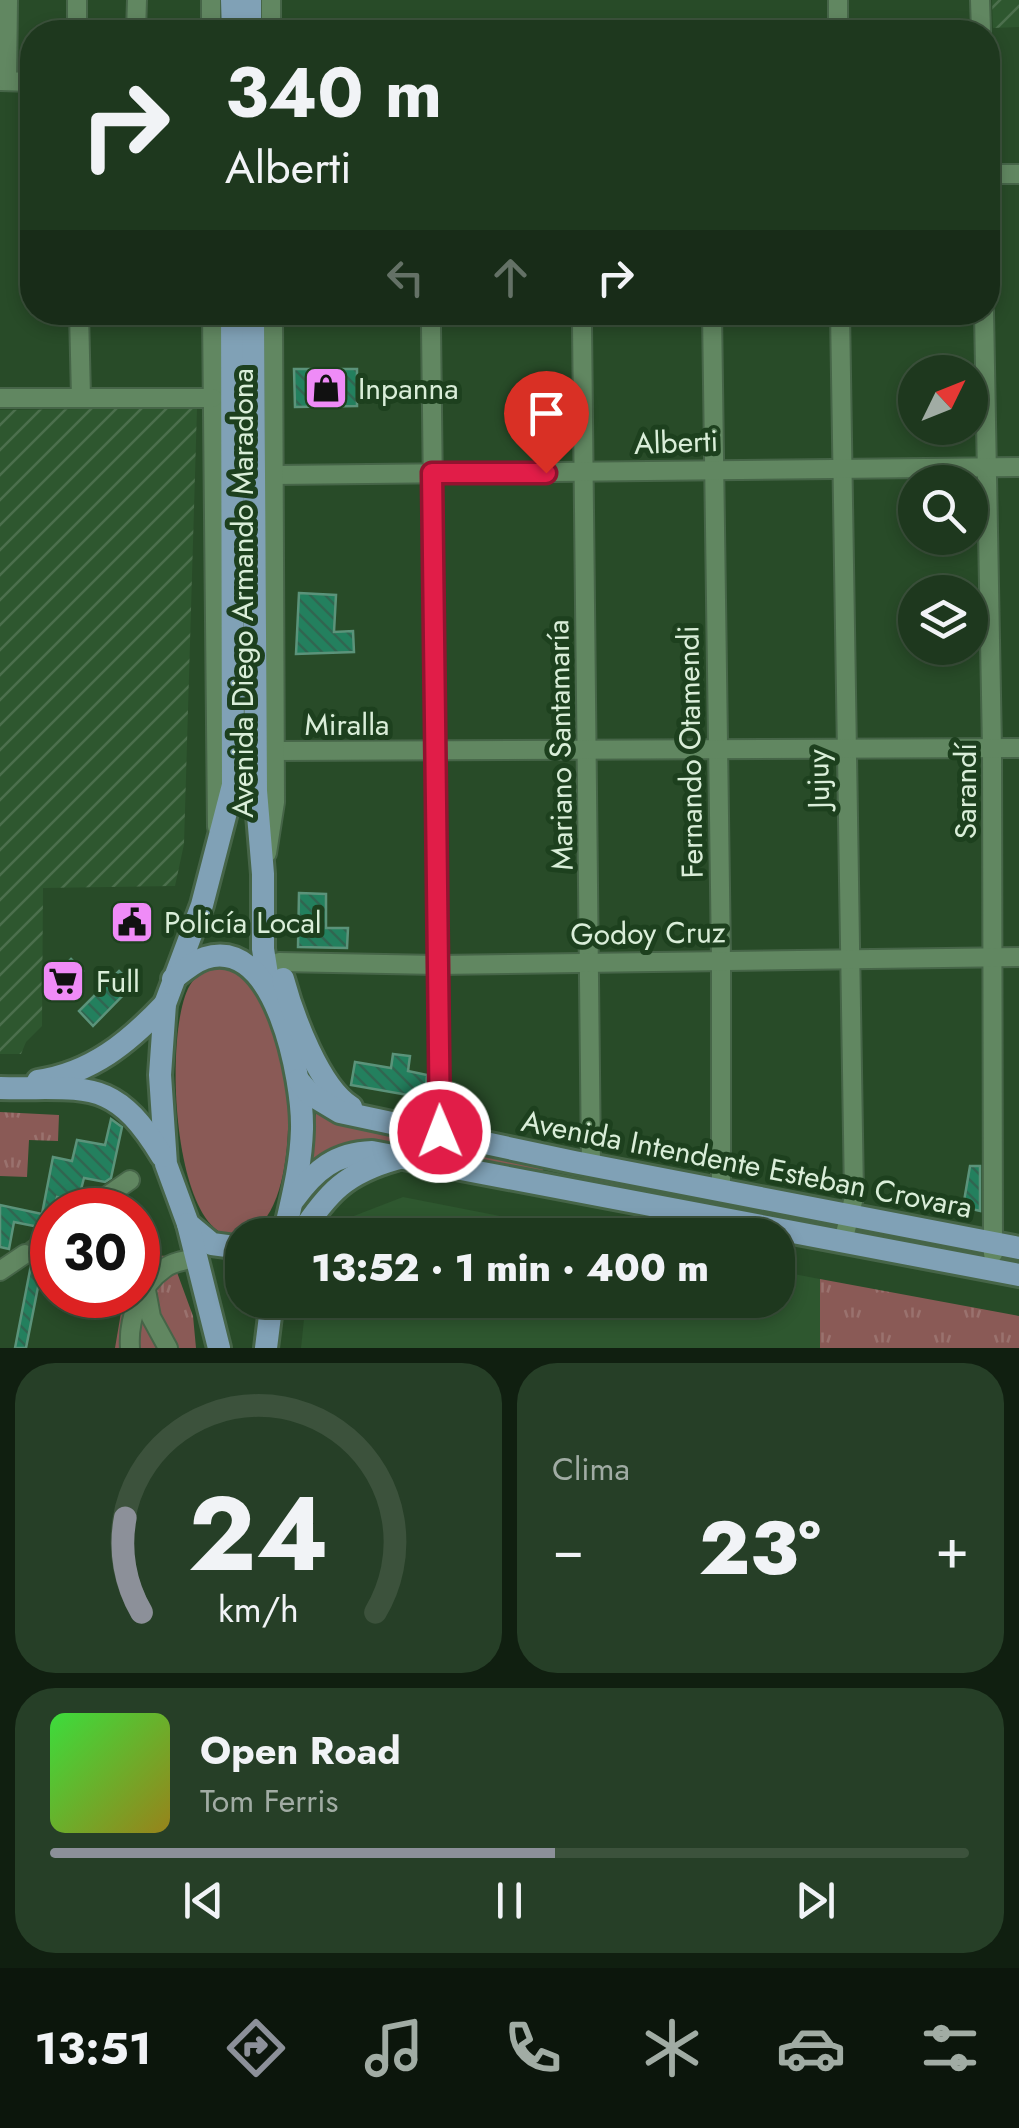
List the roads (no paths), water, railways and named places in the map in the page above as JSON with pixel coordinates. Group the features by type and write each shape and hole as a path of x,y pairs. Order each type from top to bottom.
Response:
{"main road":[{"name":"Avenida Diego Armando Maradona","path":"166,1164 160,1075 165,1004 218,852 234,773 232,325"},
{"name":"Avenida Diego Armando Maradona","path":"253,325 256,791 263,880 262,936 269,987 298,1080 302,1127 291,1218"},
{"path":"263,880 290,1001 331,1090 339,1100 372,1119"},
{"path":"173,978 203,958 228,956 250,968 269,987"},
{"path":"0,1088 52,1079 87,1066 120,1047 165,1004"},
{"name":"Avenida Intendente Esteban Crovara","path":"298,1080 326,1105 372,1119 1019,1248"},
{"path":"0,1088 90,1090 114,1098 140,1122 166,1164 188,1224 219,1348"},
{"name":"Avenida Intendente Esteban Crovara","path":"294,1218 313,1176 343,1154 372,1152 1019,1274"},
{"path":"301,1218 356,1172 405,1157"},
{"path":"188,1224 212,1244 225,1246"},
{"path":"266,1348 270,1318"}],"street":[{"path":"4,81 8,0"},
{"path":"78,325 81,398"},
{"name":"Avenida Diego Armando Maradona","path":"212,325 218,852"},
{"name":"Avenida Diego Armando Maradona","path":"263,880 275,802 273,325"},
{"name":"Mariano Santamaría","path":"582,325 591,1165"},
{"name":"Fernando Otamendi","path":"712,325 721,959 720,1190"},
{"name":"Jujuy","path":"840,325 854,1197 843,1242"},
{"name":"Sarandí","path":"984,325 985,465"},
{"path":"431,327 441,1164"},
{"path":"0,398 213,398"},
{"name":"Alberti","path":"988,468 1019,467"},
{"name":"Alberti","path":"274,476 898,469"},
{"name":"Sarandí","path":"987,555 994,957 991,1269"},
{"name":"Miralla","path":"275,751 1019,748"},
{"name":"Godoy Cruz","path":"279,962 438,965 1019,957"},
{"path":"118,1188 130,1180"},
{"path":"0,1271 25,1254"},
{"path":"160,1275 169,1265 196,1258"},
{"path":"130,1348 132,1318"},
{"path":"151,1318 168,1348"}],"tunnel":[{"path":"25,1254 30,1250"}],"place":[{"name":"Inpanna","path":"326,388"},
{"name":"Policía Local","path":"132,922"},
{"name":"Full","path":"63,981"}]}
